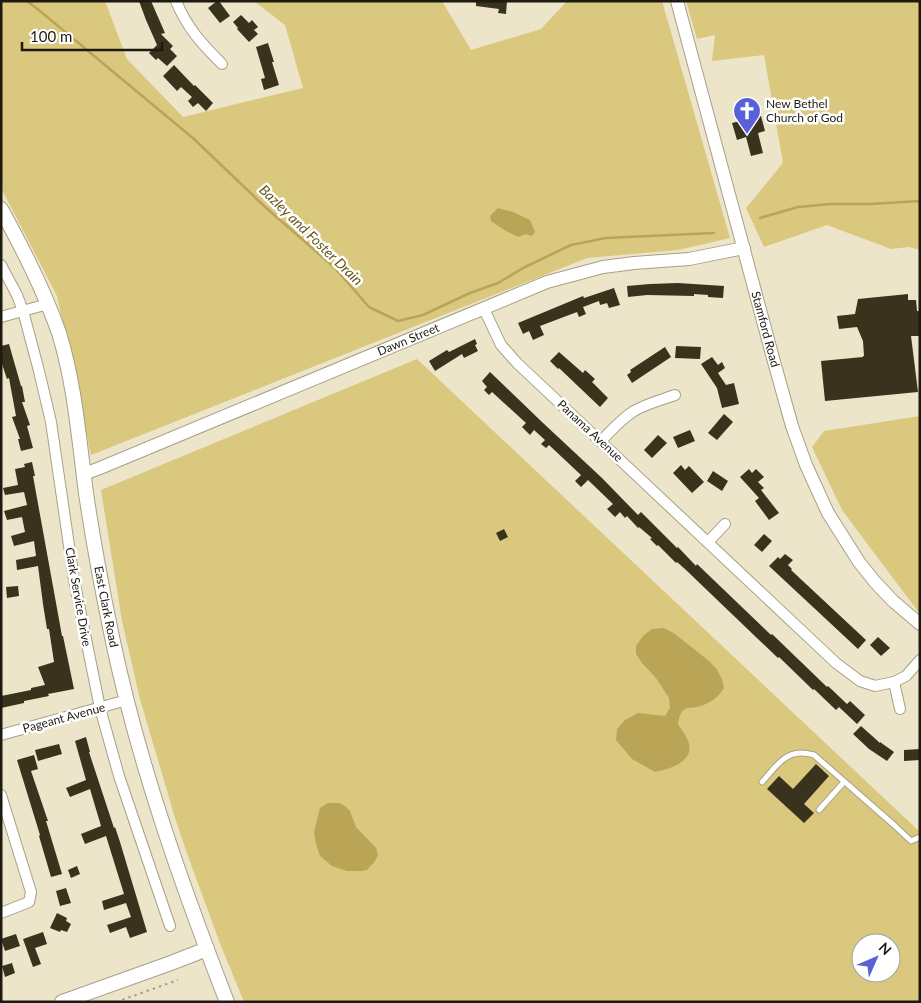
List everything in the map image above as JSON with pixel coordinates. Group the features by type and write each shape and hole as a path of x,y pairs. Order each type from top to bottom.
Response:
{"main road":[{"name":"East Clark Road","path":"1,209 24,251 48,304 59,335 68,368 76,412 98,563 112,638 127,700 151,788 207,949 228,1002"},
{"path":"62,1002 207,949"}],"street":[{"path":"176,1 191,30 222,64"},
{"name":"Stamford Road","path":"677,1 792,426 806,465 828,513 859,562 893,601 920,624"},
{"name":"Dawn Street","path":"84,474 484,310 547,282 603,267 634,262 689,259 744,248"},
{"name":"Clark Service Drive","path":"1,265 18,295 51,422 74,580 100,708 120,776 170,926"},
{"path":"1,317 48,304"},
{"name":"Panama Avenue","path":"484,310 500,345 517,363 836,663 860,681 875,686 894,682"},
{"path":"601,441 634,411 655,401 675,395"},
{"path":"708,542 725,524"},
{"path":"900,709 894,682 906,676 920,660"},
{"name":"Pageant Avenue","path":"1,735 127,700"},
{"path":"1,795 31,892 29,902 1,913"}],"lane":[{"path":"762,782 784,757 802,752 814,755 911,841 920,837"},
{"path":"819,810 844,782"}],"path":[{"path":"116,1002 178,980"}],"shaded area":[{"path":"1,1 105,1 127,59 183,117 303,88 285,25 254,1 442,1 471,50 541,29 567,1 662,1 730,238 678,250 587,258 91,455 57,296 1,188"},
{"path":"686,1 920,1 920,250 909,247 891,249 827,225 764,247 746,208 783,163 764,55 712,61 715,35 697,39"},
{"path":"498,208 513,212 530,220 535,232 532,236 526,234 518,237 506,231 491,221 490,216"},
{"path":"417,359 920,832 920,1002 244,1002 221,946 175,818 140,699 122,621 101,490"},
{"path":"920,416 920,614 842,510 812,447 824,431"},
{"path":"664,628 675,634 716,668 724,688 709,703 686,708 682,712 678,724 688,741 688,754 680,763 655,772 632,759 616,740 617,729 625,720 638,713 665,716 670,708 669,698 656,678 636,654 636,646 643,636 652,629"},
{"path":"328,803 339,803 345,806 350,811 356,827 376,848 378,855 367,870 347,871 332,866 320,856 314,832 320,808"}],"building":[{"path":"139,1 151,1 165,33 161,34 173,46 170,49 177,56 167,66 158,58 156,60 149,53 157,45"},
{"path":"219,1 230,16 220,23 208,8"},
{"path":"476,1 507,1 506,14 498,13 499,9 476,6"},
{"path":"241,15 249,23 252,20 258,27 254,30 258,34 249,42 233,22"},
{"path":"268,43 279,85 264,90 261,79 265,78 256,47"},
{"path":"174,65 213,103 206,111 198,103 193,107 188,101 192,97 181,87 177,91 163,76"},
{"name":"New Bethel Church of God","path":"761,116 765,131 758,133 763,153 751,156 746,137 737,140 732,123"},
{"path":"678,283 724,286 723,298 694,294 694,296 647,295 628,297 627,286"},
{"path":"614,288 620,305 609,308 607,303 600,305 599,301 583,307 586,314 579,317 577,312 540,326 544,335 533,340 529,331 523,334 518,323 583,296 584,298"},
{"path":"908,294 908,300 916,300 917,311 919,311 920,336 911,336 918,392 825,401 821,361 864,356 863,341 857,327 839,329 837,316 855,314 858,299"},
{"path":"475,339 478,351 464,358 462,354 435,371 429,361 447,350 449,352"},
{"path":"9,344 22,386 25,402 22,402 30,425 27,426 33,448 21,451 18,439 20,439 12,417 16,416 9,378 7,379 1,361 1,346"},
{"path":"676,346 701,347 700,359 675,358"},
{"path":"665,347 671,357 632,383 627,375 631,372 630,370"},
{"path":"559,352 583,373 585,370 595,379 592,382 608,398 600,407 550,361"},
{"path":"712,357 718,365 722,362 725,368 718,373 726,385 734,383 739,404 722,408 717,388 701,364"},
{"path":"490,372 602,478 638,515 641,512 696,566 697,564 827,687 847,704 850,701 865,715 857,724 839,707 836,710 813,690 627,516 625,518 620,512 615,517 607,509 613,504 588,480 581,487 575,481 581,475 549,445 546,448 541,444 545,440 534,430 530,435 522,427 526,423 492,392 489,395 484,390 487,387 482,381"},
{"path":"724,414 733,422 717,440 708,433"},
{"path":"690,430 695,441 678,448 673,437"},
{"path":"658,435 667,443 652,458 644,450"},
{"path":"32,462 62,636 74,689 48,694 49,696 1,708 1,696 45,685 38,667 54,662 38,566 17,570 16,560 36,556 34,541 14,546 11,536 25,532 22,517 7,520 4,511 27,505 24,492 5,495 3,488 18,485 15,469 25,467 24,464"},
{"path":"681,465 685,470 689,466 704,482 692,493 673,473"},
{"path":"749,469 752,473 756,469 764,477 758,482 764,488 761,490 779,513 769,520 755,501 759,498 740,477"},
{"path":"713,471 728,481 722,491 707,481"},
{"path":"504,529 508,537 500,541 496,533"},
{"path":"764,534 772,541 762,552 754,545"},
{"path":"785,554 793,560 788,565 791,570 866,640 858,649 769,566 778,557 780,559"},
{"path":"18,586 19,596 7,598 6,587"},
{"path":"878,637 890,648 881,656 870,645"},
{"path":"861,726 880,743 894,752 887,761 869,749 853,734"},
{"path":"86,737 89,752 120,842 147,932 130,938 126,927 110,933 107,925 131,917 126,903 104,910 102,901 124,894 106,836 85,844 81,834 101,826 90,789 70,797 66,788 86,780 75,741"},
{"path":"59,744 62,754 38,761 35,750"},
{"path":"920,749 920,760 904,761 904,750"},
{"path":"34,755 38,769 31,771 48,821 46,821 62,874 51,877 17,760"},
{"path":"816,764 829,776 804,804 814,813 804,823 767,789 779,776 793,789"},
{"path":"77,866 80,874 71,878 68,870"},
{"path":"66,888 71,903 60,906 56,891"},
{"path":"57,913 67,918 66,921 71,924 67,932 61,930 60,932 50,928"},
{"path":"43,932 47,944 35,948 41,964 33,967 23,939"},
{"path":"16,934 20,946 5,951 1,939"},
{"path":"12,963 15,973 5,977 2,966"}],"waterway":[{"name":"Bazley and Foster Drain","path":"27,1 194,139 264,206 335,268 369,307 398,321 423,315 470,293 498,283 525,267 571,245 606,238 714,233"},
{"name":"Bazley and Foster Drain","path":"760,218 798,207 920,201"}],"place":[{"name":"New Bethel Church of God","path":"747,135"}]}
